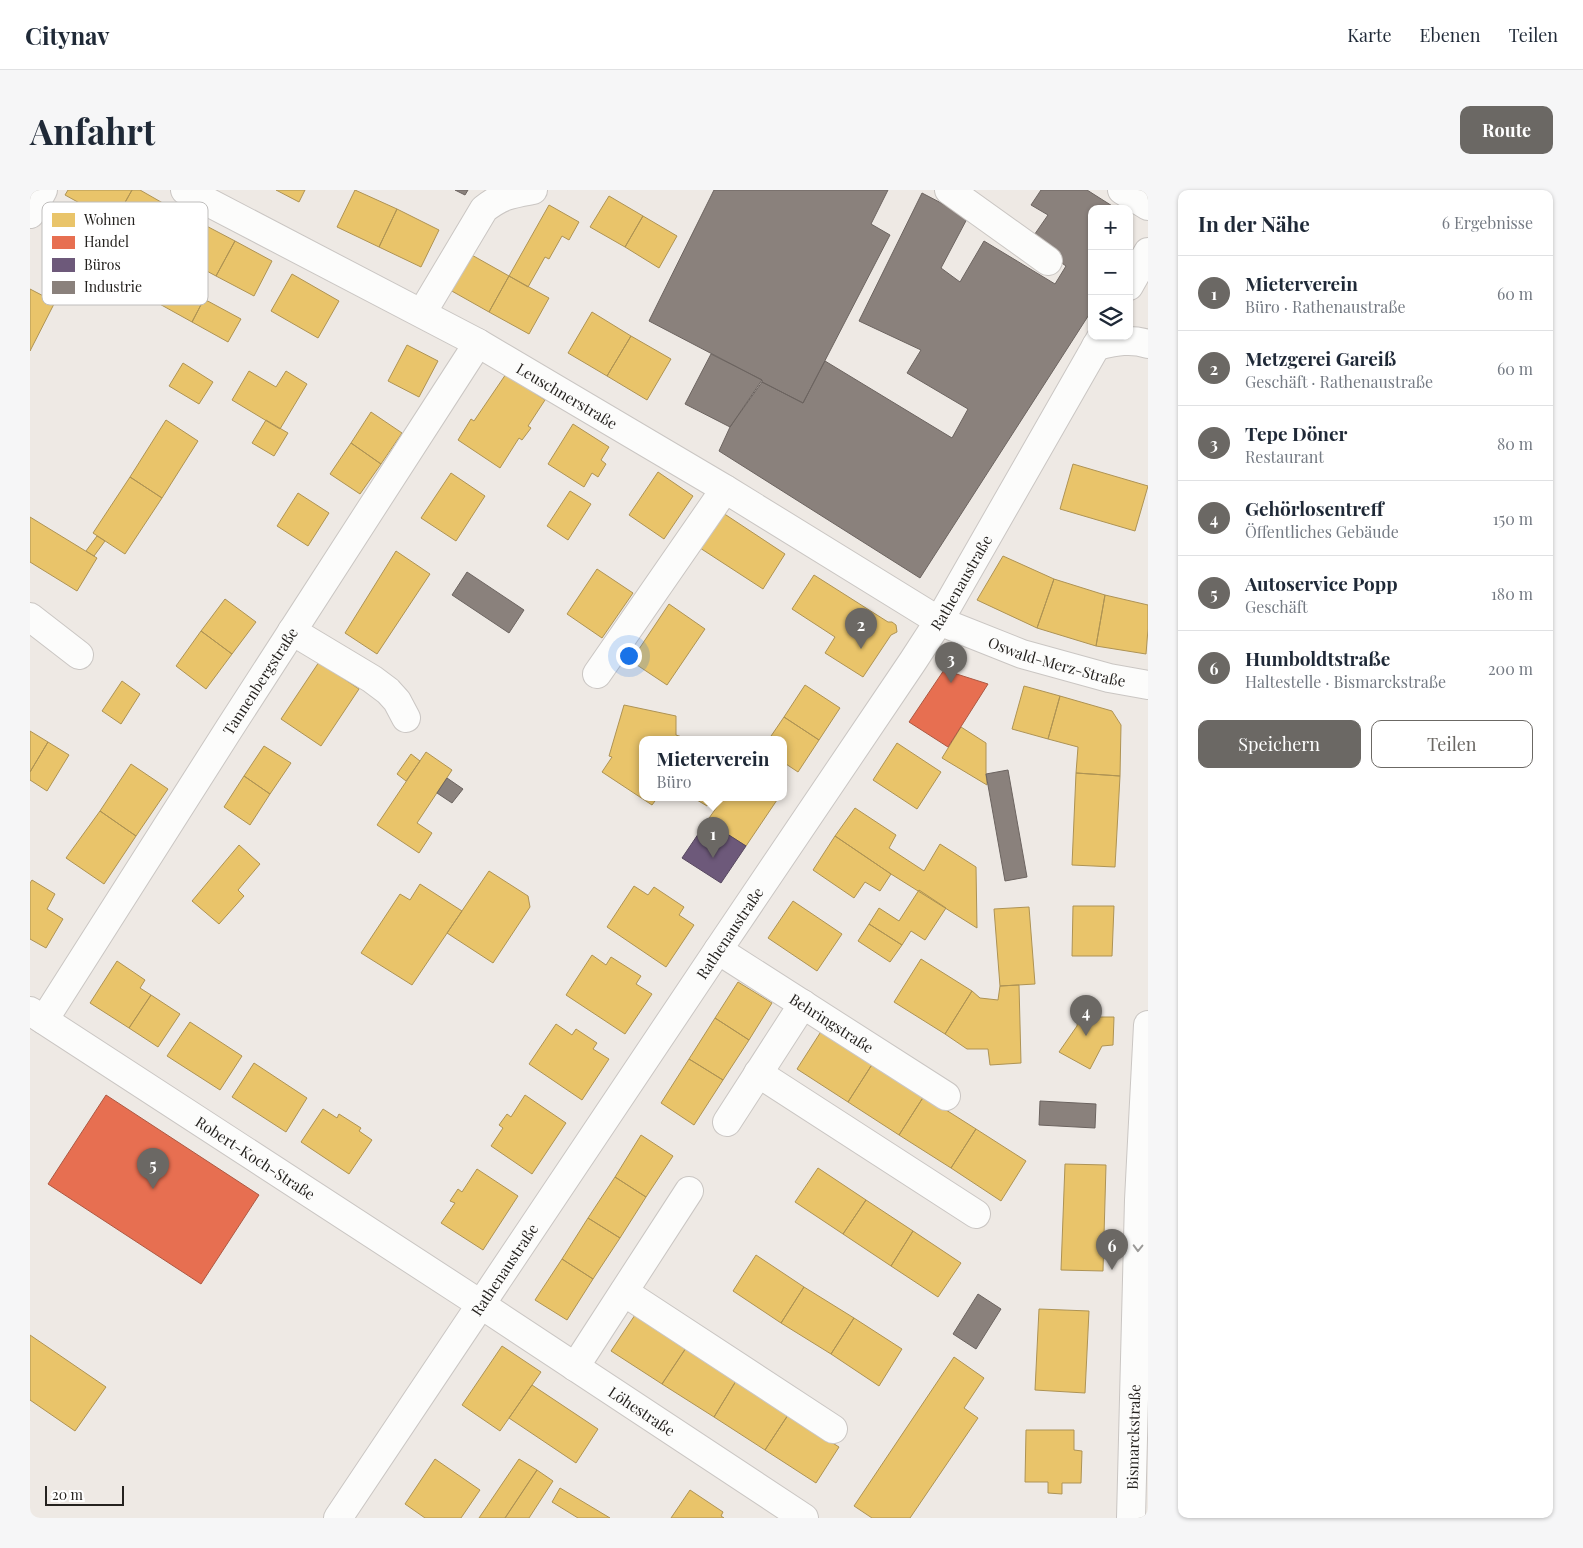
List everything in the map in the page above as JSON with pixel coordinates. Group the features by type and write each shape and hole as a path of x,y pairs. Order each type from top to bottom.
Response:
{"street":[{"path":"30,214 43,190"},
{"name":"Leuschnerstraße","path":"185,190 478,343 725,489 939,621"},
{"path":"422,313 484,209 497,199 513,193 533,190"},
{"path":"949,190 1048,261"},
{"path":"1122,190 1148,206"},
{"path":"1133,279 1148,252"},
{"path":"1099,341 1139,341 1148,344"},
{"name":"Rathenaustraße","path":"338,1518 908,670 939,621 1099,341"},
{"name":"Tannenbergstraße","path":"37,1016 292,631 478,343"},
{"path":"596,674 725,489"},
{"path":"30,617 79,655"},
{"name":"Oswald-Merz-Straße","path":"939,621 1022,654 1109,678 1148,685"},
{"path":"292,631 388,690 397,701 406,718"},
{"name":"Behringstraße","path":"718,950 946,1096"},
{"path":"727,1122 804,1004"},
{"name":"Robert-Koch-Straße","path":"37,1016 480,1305"},
{"name":"Bismarckstraße","path":"1132,1518 1144,1200 1148,1025"},
{"path":"758,1073 976,1214"},
{"path":"575,1367 689,1192"},
{"path":"624,1292 833,1429"},
{"name":"Löhestraße","path":"480,1305 804,1518"}],"building: Wohnen":[{"path":"68,190 132,190 125,202 78,202 65,195"},
{"path":"132,190 140,190 161,202 125,202"},
{"path":"276,190 305,190 299,202"},
{"path":"355,190 397,209 379,247 337,227"},
{"path":"609,196 643,216 625,247 590,227"},
{"path":"549,205 579,222 569,240 562,236 549,259 545,257 528,287 509,276"},
{"path":"397,209 439,230 421,267 379,247"},
{"path":"643,216 677,236 659,268 625,247"},
{"path":"208,227 235,241 216,276 208,272"},
{"path":"235,241 272,261 254,296 216,276"},
{"path":"470,254 509,276 489,312 450,290"},
{"path":"292,274 339,301 318,338 271,311"},
{"path":"509,276 549,298 529,334 489,312"},
{"path":"30,289 42,295 42,305 53,305 30,351"},
{"path":"208,301 241,319 228,342 192,322 201,305 208,305"},
{"path":"161,305 201,305 192,322"},
{"path":"592,312 631,336 607,376 568,353"},
{"path":"631,336 671,359 647,400 607,376"},
{"path":"407,345 438,361 419,397 388,381"},
{"path":"183,363 213,382 199,404 169,386"},
{"path":"249,371 276,387 286,371 307,384 280,429 232,400"},
{"path":"506,374 545,400 528,426 531,428 522,440 519,438 500,468 458,440 471,419 474,421"},
{"path":"371,412 402,433 381,464 351,443"},
{"path":"166,420 198,441 162,498 130,477"},
{"path":"266,420 288,433 274,456 252,443"},
{"path":"573,424 609,447 601,460 606,464 598,477 592,473 584,487 548,464"},
{"path":"351,443 381,464 360,494 330,474"},
{"path":"1073,464 1148,486 1135,531 1060,509"},
{"path":"658,472 693,496 664,539 629,515"},
{"path":"451,473 485,496 456,541 421,518"},
{"path":"130,477 162,498 125,554 93,533"},
{"path":"570,491 591,504 568,540 547,526"},
{"path":"298,493 329,513 308,546 277,526"},
{"path":"723,513 785,554 763,589 700,548"},
{"path":"30,517 97,558 77,591 30,562"},
{"path":"97,536 105,541 94,556 86,551"},
{"path":"396,551 430,574 377,654 345,633"},
{"path":"1003,556 1054,579 1037,628 977,600"},
{"path":"597,569 633,593 602,638 567,614"},
{"path":"814,575 888,622 896,625 897,632 891,635 863,677 825,653 835,637 792,609"},
{"path":"1054,579 1105,595 1096,646 1037,628"},
{"path":"1105,595 1148,605 1146,654 1096,646"},
{"path":"225,599 256,622 232,654 201,631"},
{"path":"669,604 705,629 667,685 631,661"},
{"path":"201,631 232,654 206,689 176,666"},
{"path":"319,662 359,689 321,746 281,719"},
{"path":"122,681 140,694 121,724 102,711"},
{"path":"805,685 840,708 819,740 784,717"},
{"path":"1024,686 1060,696 1048,739 1012,729"},
{"path":"1060,696 1112,711 1121,725 1120,776 1076,773 1078,747 1048,739"},
{"path":"624,705 676,716 676,735 679,736 639,736 639,796 602,772 612,757 609,756"},
{"path":"784,717 819,740 798,772 787,765 787,736 771,736"},
{"path":"961,727 986,743 987,785 942,758"},
{"path":"30,731 48,742 30,772"},
{"path":"48,742 69,755 47,791 30,780 30,772"},
{"path":"897,743 941,772 917,809 873,780"},
{"path":"264,746 291,763 270,794 244,776"},
{"path":"426,752 452,770 417,823 432,833 419,853 377,825"},
{"path":"411,754 420,761 406,781 397,774"},
{"path":"131,764 168,789 136,836 100,811"},
{"path":"1076,773 1120,776 1115,867 1072,865"},
{"path":"244,776 270,794 250,825 224,807"},
{"path":"646,801 655,801 652,805"},
{"path":"699,801 710,801 707,806"},
{"path":"721,801 776,801 746,846 707,821"},
{"path":"855,808 896,835 889,848 924,871 940,844 976,867 977,928 835,836"},
{"path":"100,811 136,836 104,884 66,858"},
{"path":"835,836 891,874 880,891 865,882 854,898 813,870"},
{"path":"239,845 260,864 238,890 244,896 219,924 192,901"},
{"path":"489,871 528,896 530,907 493,963 447,933"},
{"path":"32,880 55,894 47,909 63,919 46,948 30,939 30,883"},
{"path":"420,884 462,911 412,985 361,953 400,894 410,900"},
{"path":"634,886 648,895 654,887 684,907 679,915 694,925 666,967 607,927"},
{"path":"919,890 946,908 925,940 911,931 902,945 869,924 879,908 899,921"},
{"path":"793,901 842,934 817,971 768,938"},
{"path":"1073,906 1114,906 1112,956 1072,956"},
{"path":"1029,907 1035,984 1000,986 994,909"},
{"path":"869,924 902,945 890,962 858,941"},
{"path":"592,955 606,965 611,957 641,976 636,984 652,994 625,1034 566,995"},
{"path":"921,959 972,991 945,1034 894,1002"},
{"path":"117,961 145,980 140,988 151,995 129,1028 90,1003"},
{"path":"738,982 772,1003 749,1040 715,1018"},
{"path":"1019,985 1021,1063 990,1065 988,1049 967,1049 945,1034 972,991 980,998 998,1000 1000,986"},
{"path":"151,995 180,1014 158,1047 129,1028"},
{"path":"1078,1017 1114,1017 1113,1045 1102,1046 1090,1069 1059,1052 1077,1026"},
{"path":"715,1018 749,1040 723,1080 689,1059"},
{"path":"190,1022 242,1056 220,1090 167,1056"},
{"path":"556,1024 572,1035 576,1029 597,1043 593,1049 609,1059 582,1100 529,1064"},
{"path":"822,1030 873,1063 848,1102 797,1069"},
{"path":"689,1059 723,1080 694,1125 661,1103"},
{"path":"254,1063 307,1098 286,1132 232,1097"},
{"path":"873,1063 924,1096 899,1135 848,1102"},
{"path":"525,1095 566,1123 532,1174 491,1146 503,1128 499,1125 507,1114 511,1117"},
{"path":"924,1096 976,1129 951,1168 899,1135"},
{"path":"323,1109 337,1118 339,1114 361,1128 359,1131 372,1140 349,1174 301,1142"},
{"path":"976,1129 1026,1161 1001,1201 951,1168"},
{"path":"641,1135 673,1156 646,1197 615,1177"},
{"path":"1065,1164 1106,1165 1103,1271 1061,1270"},
{"path":"818,1168 866,1200 843,1234 795,1202"},
{"path":"477,1169 518,1196 483,1250 441,1223 455,1203 450,1201 458,1189 462,1192"},
{"path":"615,1177 646,1197 620,1238 588,1218"},
{"path":"866,1200 913,1231 891,1266 843,1234"},
{"path":"588,1218 620,1238 593,1279 562,1259"},
{"path":"913,1231 961,1263 938,1297 891,1266"},
{"path":"756,1255 804,1287 781,1323 733,1291"},
{"path":"562,1259 593,1279 567,1320 535,1300"},
{"path":"804,1287 854,1318 831,1354 781,1323"},
{"path":"1039,1309 1089,1311 1085,1393 1035,1390"},
{"path":"635,1315 686,1348 662,1384 611,1351"},
{"path":"854,1318 902,1349 879,1386 831,1354"},
{"path":"30,1335 106,1387 75,1431 30,1400"},
{"path":"502,1346 541,1372 500,1431 462,1405"},
{"path":"686,1348 736,1381 714,1417 662,1384"},
{"path":"954,1357 984,1378 964,1408 978,1418 910,1518 872,1518 854,1506"},
{"path":"736,1381 788,1415 765,1450 714,1417"},
{"path":"532,1385 598,1429 576,1463 509,1418"},
{"path":"788,1415 839,1447 816,1483 765,1450"},
{"path":"1026,1430 1074,1430 1074,1450 1082,1451 1081,1483 1062,1483 1062,1494 1048,1493 1048,1482 1025,1482"},
{"path":"435,1459 480,1490 461,1518 425,1518 405,1504"},
{"path":"519,1459 537,1470 505,1518 479,1518"},
{"path":"537,1470 553,1481 529,1518 505,1518"},
{"path":"560,1488 610,1518 578,1518 552,1502"},
{"path":"690,1490 723,1512 721,1516 724,1518 671,1518"}],"building: Handel":[{"path":"944,670 988,684 948,747 909,722"},
{"path":"106,1095 259,1195 201,1284 48,1184"}],"building: Büros":[{"path":"707,821 746,846 721,883 682,858"}],"building: Industrie":[{"path":"455,190 468,190 465,195"},
{"path":"714,190 888,190 871,224 890,235 803,403 649,321"},
{"path":"1041,190 1087,190 1111,205 1088,205 1088,316 920,578 719,451 730,427 762,382 803,403 825,361 952,438 968,409 907,373 921,350 859,321 922,193 968,217 941,268 960,282 984,241 1055,284 1066,266 1030,241 1048,215 1031,205"},
{"path":"711,354 762,380 730,427 685,404"},
{"path":"467,572 524,610 509,633 452,595"},
{"path":"1008,770 1027,877 1005,881 986,774"},
{"path":"447,778 463,789 452,803 437,793"},
{"path":"1040,1101 1096,1104 1095,1128 1039,1125"},
{"path":"978,1294 1001,1309 976,1349 953,1334"}],"place":[{"name":"Metzgerei Gareiß","path":"861,649"},
{"name":"Tepe Döner","path":"951,683"},
{"name":"Mieterverein","path":"713,858"},
{"name":"Gehörlosentreff","path":"1086,1036"},
{"name":"Autoservice Popp","path":"153,1189"},
{"name":"Humboldtstraße","path":"1112,1270"}]}
